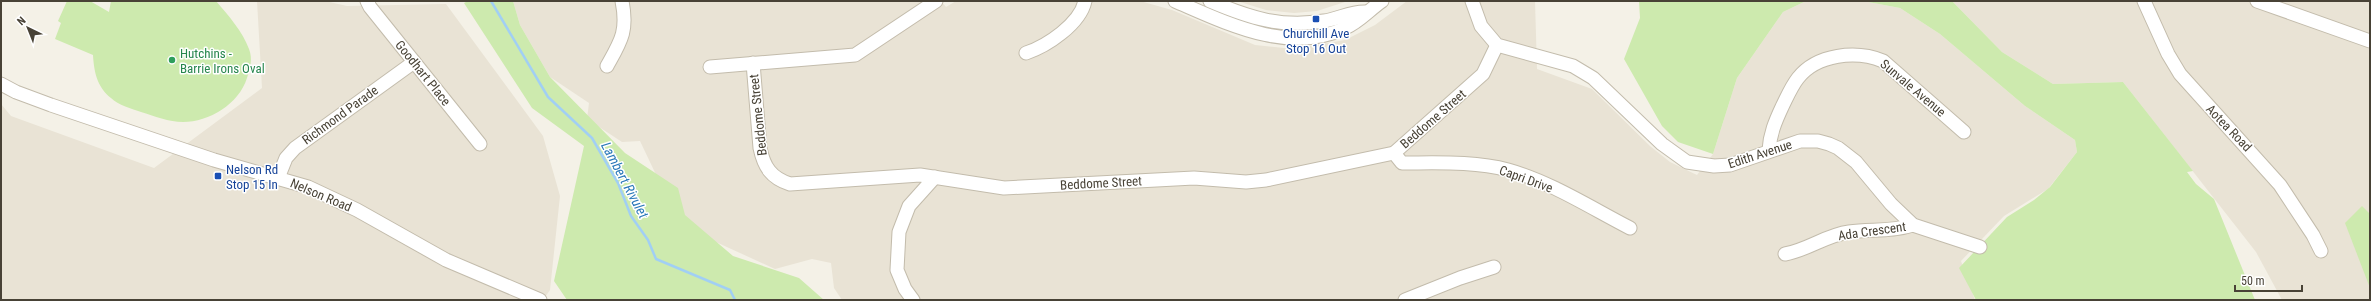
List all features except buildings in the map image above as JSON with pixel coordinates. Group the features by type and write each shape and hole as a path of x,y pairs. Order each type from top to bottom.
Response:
{"street":[{"name":"Goodhart Place","path":"367,1 370,7 480,144"},
{"path":"607,66 623,34 626,24 622,1"},
{"path":"710,67 855,55 936,1"},
{"path":"1026,53 1042,48 1077,18 1085,1"},
{"path":"1175,1 1243,29 1278,37 1304,37 1344,29 1359,20 1366,12 1382,1"},
{"path":"1210,1 1245,15 1290,24 1327,21 1356,11 1366,12"},
{"path":"1357,1 1366,12"},
{"path":"1472,1 1481,26 1497,45"},
{"name":"Aotea Road","path":"2144,1 2168,54 2180,74 2280,185 2313,235 2321,251"},
{"path":"2257,1 2370,41"},
{"name":"Beddome Street","path":"753,63 760,148 763,162 778,180 790,184 920,175 1004,188 1194,178 1246,182 1266,180 1394,153 1483,74 1497,45"},
{"name":"Edith Avenue","path":"1497,45 1573,66 1593,78 1662,144 1688,162 1714,166 1730,165 1769,150 1800,141 1818,141 1838,148 1856,162 1891,204 1914,225 1980,247"},
{"name":"Sunvale Avenue","path":"1769,150 1770,134 1789,92 1799,77 1812,66 1827,59 1845,55 1874,57 1883,61 1964,132"},
{"name":"Richmond Parade","path":"278,178 286,158 295,148 414,62"},
{"name":"Nelson Road","path":"1,84 16,92 51,105 214,160 308,187 337,200 446,260 540,300"},
{"name":"Capri Drive","path":"1394,153 1402,163 1482,165 1508,170 1538,181 1630,228"},
{"path":"913,300 905,289 897,270 899,232 908,206 935,177"},
{"name":"Ada Crescent","path":"1785,254 1801,252 1829,238 1849,232 1900,230 1914,225"},
{"path":"1404,300 1460,278 1494,267"}],"shaded area":[{"path":"257,1 325,1 347,6 446,4 543,136 560,196 550,290 543,300 1,300 1,104 11,116 154,168 262,88"},
{"path":"513,1 941,1 946,7 956,1 1140,1 1172,10 1255,45 1293,49 1345,40 1375,25 1407,1 1535,1 1537,69 1592,89 1650,146 1670,162 1697,175 1713,154 1737,78 1783,12 1806,1 1863,1 1900,8 1940,34 2025,106 2075,140 2077,152 2048,189 2004,216 1961,261 1975,300 842,300 834,288 831,263 812,259 775,269 705,237 669,202 640,141 622,142 587,119 589,103 550,77 520,25"},
{"path":"1237,1 1348,1 1317,11 1294,13 1266,10"},
{"path":"1952,1 2370,1 2370,300 2282,300 2256,252 2123,82 2053,84 2002,52"}],"green space":[{"name":"Hutchins - Barrie Irons Oval","path":"67,1 90,1 109,12 111,1 216,1 239,30 250,53 250,68 243,87 237,96 222,110 203,119 193,121 178,122 167,120 121,105 106,94 99,84 95,73 93,55 55,39 61,23 58,21"},
{"path":"468,1 513,1 520,25 550,77 625,153 678,188 685,215 733,256 799,278 824,300 567,300 554,281 584,146 532,108 464,3"},
{"path":"1639,1 1806,1 1783,12 1737,78 1713,154 1678,142 1662,126 1624,59 1640,18"},
{"path":"1863,1 1952,1 2002,52 2053,84 2123,82 2193,171 2187,172 2196,184 2214,199 2255,300 1976,300 1959,268 2007,217 2034,200 2050,187 2077,152 2075,140 2025,106 1940,34 1900,8"},
{"path":"2362,206 2370,214 2370,288 2345,223"}],"waterway":[{"name":"Lambert Rivulet","path":"491,1 548,97 592,138 618,183 631,216 648,240 656,259 730,290 735,300"}],"place":[{"name":"Churchill Ave Stop 16 Out","path":"1316,19"},
{"name":"Hutchins - Barrie Irons Oval","path":"172,60"},
{"name":"Nelson Rd Stop 15 In","path":"218,176"}]}
